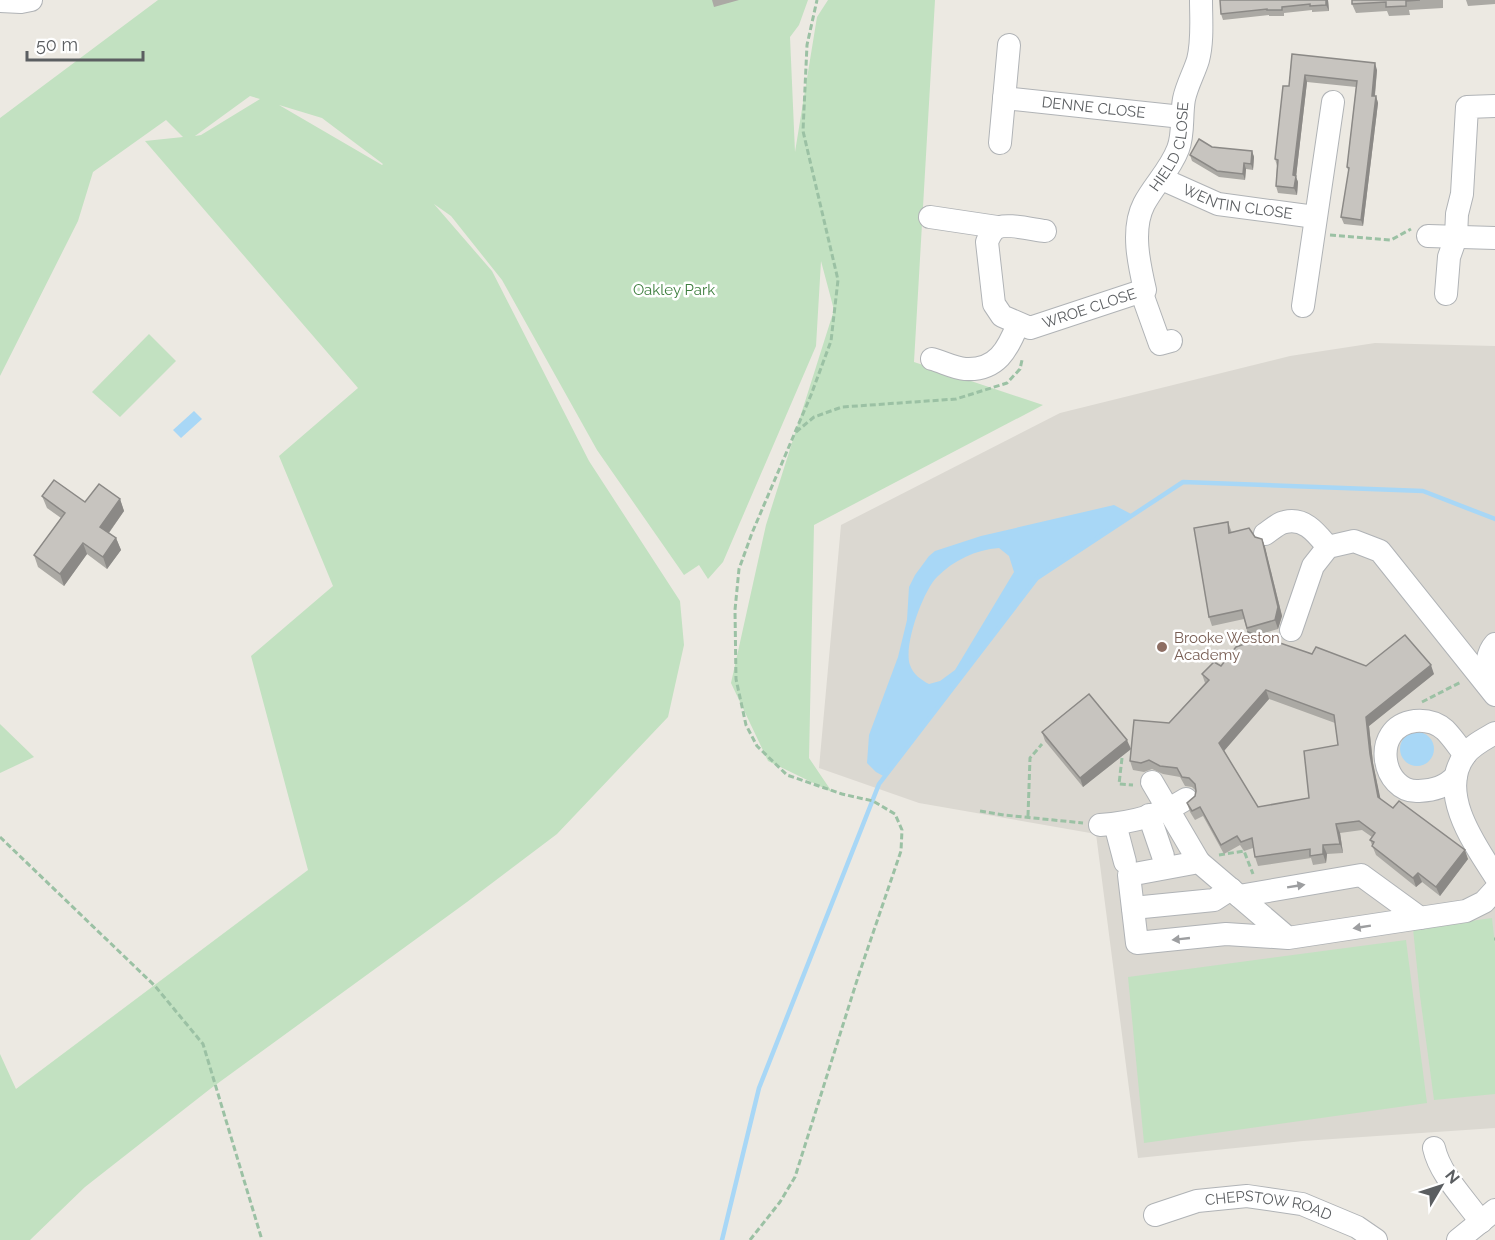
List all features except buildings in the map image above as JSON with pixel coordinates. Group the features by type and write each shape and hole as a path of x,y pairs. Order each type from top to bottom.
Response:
{"street":[{"path":"0,1 21,3 31,0"},
{"name":"HIELD CLOSE","path":"1171,341 1160,344 1143,290 1138,243 1140,214 1179,148 1185,97 1200,46 1201,0"},
{"path":"1000,143 1009,45"},
{"path":"1446,294 1449,257 1456,237 1457,214 1465,168 1466,97 1495,106"},
{"name":"DENNE CLOSE","path":"1004,98 1182,117"},
{"path":"1303,306 1333,102"},
{"name":"WENTIN CLOSE","path":"1162,179 1218,204 1314,226"},
{"path":"930,217 992,235 1005,226 1045,231"},
{"name":"WROE CLOSE","path":"992,235 994,304 1002,316 1024,326 1143,290"},
{"path":"1428,236 1495,238"},
{"path":"932,359 965,369 983,366 996,361 1024,326"},
{"path":"1265,534 1284,522 1299,522 1310,526 1328,547"},
{"path":"1291,630 1314,566 1328,547 1354,542 1380,551 1486,684"},
{"path":"1486,684 1487,663 1490,650 1495,644"},
{"path":"1456,776 1437,790 1415,792 1400,785 1389,772 1385,758 1385,745 1393,732 1405,723 1424,720 1444,729 1465,755"},
{"path":"1495,733 1465,755 1454,781 1457,803 1467,829 1495,876"},
{"path":"1153,785 1199,862 1243,892 1288,938"},
{"path":"1125,862 1107,824 1168,808"},
{"path":"1163,856 1168,808"},
{"path":"1199,862 1128,875 1137,943 1226,934 1288,938 1466,911 1484,902 1495,890"},
{"path":"1133,908 1214,900 1243,892 1361,875 1420,918"},
{"path":"1434,1148 1443,1171 1488,1216 1458,1240"},
{"name":"CHEPSTOW ROAD","path":"1155,1215 1197,1201 1247,1196 1302,1204 1358,1227 1376,1240"}],"path":[{"path":"750,1240 780,1202 795,1177 859,974 902,850 902,830 895,814 873,801 842,794 788,775 757,746 746,725 736,679 735,610 739,569 831,340 838,280 803,131 807,45 817,0"},
{"path":"1314,226 1391,240 1417,226 1425,226 1428,236"},
{"path":"795,433 814,417 842,407 956,399 1007,383 1020,369 1024,326"},
{"path":"1419,704 1486,684"},
{"path":"1028,816 1030,758 1042,744"},
{"path":"1122,758 1119,784 1153,785"},
{"path":"980,811 1107,824"},
{"path":"0,837 155,986 203,1044 262,1240"},
{"path":"1243,892 1244,851"}],"shaded area":[{"name":"Brooke Weston Academy","path":"1375,343 1495,346 1495,1128 1303,1141 1138,1158 1096,834 919,803 819,768 841,525 1060,413 1290,356"}],"green space":[{"name":"Oakley Park","path":"158,0 808,0 799,25 790,37 795,152 817,17 828,0 935,0 914,362 1043,405 814,525 809,758 832,792 768,761 731,683 766,525 834,310 821,261 816,346 723,562 708,579 699,565 684,575 597,450 502,280 451,216 434,204 492,271 589,461 680,601 684,645 668,717 557,834 210,1089 85,1187 30,1240 0,1240 0,1054 16,1089 308,870 251,656 333,586 279,456 358,388 145,141 183,137 166,120 93,172 78,221 0,376 0,118","holes":["250,96 260,99 201,135 195,136","279,105 322,118 383,164 382,165"]},
{"path":"149,334 176,361 120,417 92,392"},
{"path":"0,724 34,757 0,773"},
{"path":"1492,918 1495,945 1495,1094 1434,1100 1413,929"},
{"path":"1406,940 1427,1103 1144,1143 1128,977"}],"water":[{"path":"194,411 202,419 181,438 173,430"},
{"path":"1114,505 1133,515 1037,578 885,777 867,763 869,735 898,657 907,620 909,587 915,575 935,551 981,536","holes":["999,548 1009,556 1014,572 955,670 940,681 929,684 923,681 911,668 909,645 920,606 932,584 950,566 973,554"]},
{"path":"1417,732 1429,737 1434,749 1429,761 1417,766 1405,761 1400,749 1405,737"}],"waterway":[{"path":"722,1240 759,1088 879,784 1037,578 1183,482 1423,491 1495,519"}],"place":[{"name":"Brooke Weston Academy","path":"1162,647"}]}
